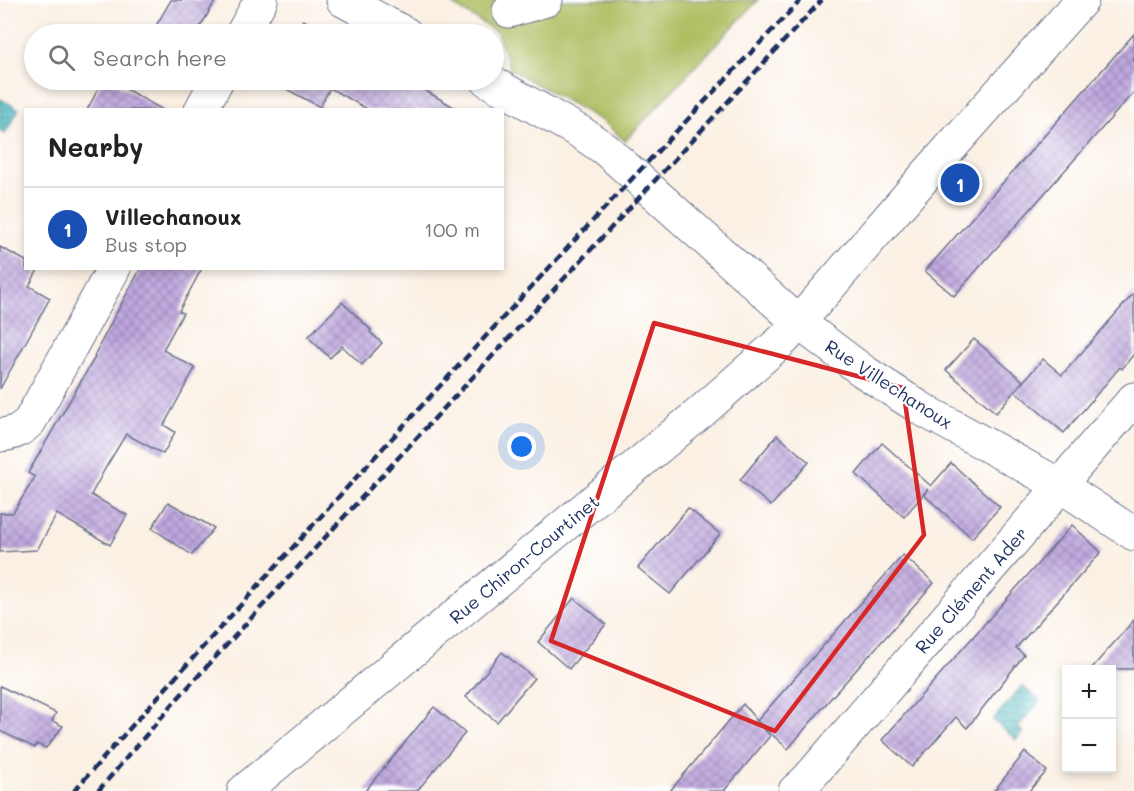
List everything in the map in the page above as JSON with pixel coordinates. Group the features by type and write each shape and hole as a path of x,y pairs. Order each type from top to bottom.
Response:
{"street":[{"path":"248,24 261,0"},
{"path":"343,0 387,24"},
{"path":"508,11 546,0"},
{"name":"Rue Chiron-Courtinet","path":"244,791 701,412 785,338 1082,0"},
{"path":"202,108 212,90"},
{"name":"Rue Villechanoux","path":"504,90 580,132 605,149 798,322 862,371 920,408 1061,486 1134,534"},
{"path":"0,435 20,431 30,421 113,270"},
{"name":"Rue Clément Ader","path":"806,787 1061,486 1075,466 1134,399"}],"highlighted area":[{"path":"654,323 903,388 924,535 775,731 551,641"}],"green space":[{"path":"445,0 758,0 625,141 604,122 510,69 504,52 504,24 484,24"}],"water":[{"path":"0,99 19,109 5,134 0,131"},
{"path":"1022,686 1040,701 1018,727 1023,732 1016,740 993,720"}],"building":[{"path":"171,0 216,0 202,24 157,24"},
{"path":"1134,34 1134,92 954,296 925,271"},
{"path":"98,90 128,90 159,108 88,108"},
{"path":"288,90 329,90 320,107"},
{"path":"334,90 424,90 456,108 365,108"},
{"path":"0,247 24,260 24,270 38,270 29,286 50,298 0,389"},
{"path":"140,270 201,270 179,311 183,313 163,350 195,368 164,425 175,432 163,454 126,434 106,467 91,495 127,515 110,545 57,514 37,550 0,552 0,513 13,513 35,477 28,473 95,357"},
{"path":"1134,293 1134,354 1122,369 1120,367 1064,433 1015,391 1043,359 1062,375"},
{"path":"342,302 382,343 362,365 342,346 330,358 308,337"},
{"path":"974,339 1023,381 996,413 946,370"},
{"path":"777,435 809,462 771,506 740,480"},
{"path":"882,443 931,486 951,463 1000,507 972,538 924,495 928,489 904,517 856,474"},
{"path":"168,502 214,528 192,555 152,528"},
{"path":"688,508 720,534 670,594 638,568"},
{"path":"1072,525 1101,552 1016,648 1024,655 967,728 956,717 912,767 882,740"},
{"path":"903,555 934,583 788,749 757,721"},
{"path":"574,598 606,624 569,669 538,642"},
{"path":"1134,620 1134,669 1116,669 1116,665 1095,665"},
{"path":"502,652 534,678 497,722 466,697"},
{"path":"0,686 56,713 52,721 63,726 46,748 36,744 35,748 0,731"},
{"path":"743,704 770,736 724,791 670,791"},
{"path":"434,707 465,733 417,791 365,791"},
{"path":"1025,752 1047,771 1029,791 994,791"}],"railway":[{"path":"74,791 463,361 801,0"},
{"path":"98,791 178,698 822,0"}],"place":[{"name":"Villechanoux","path":"960,183"}]}
